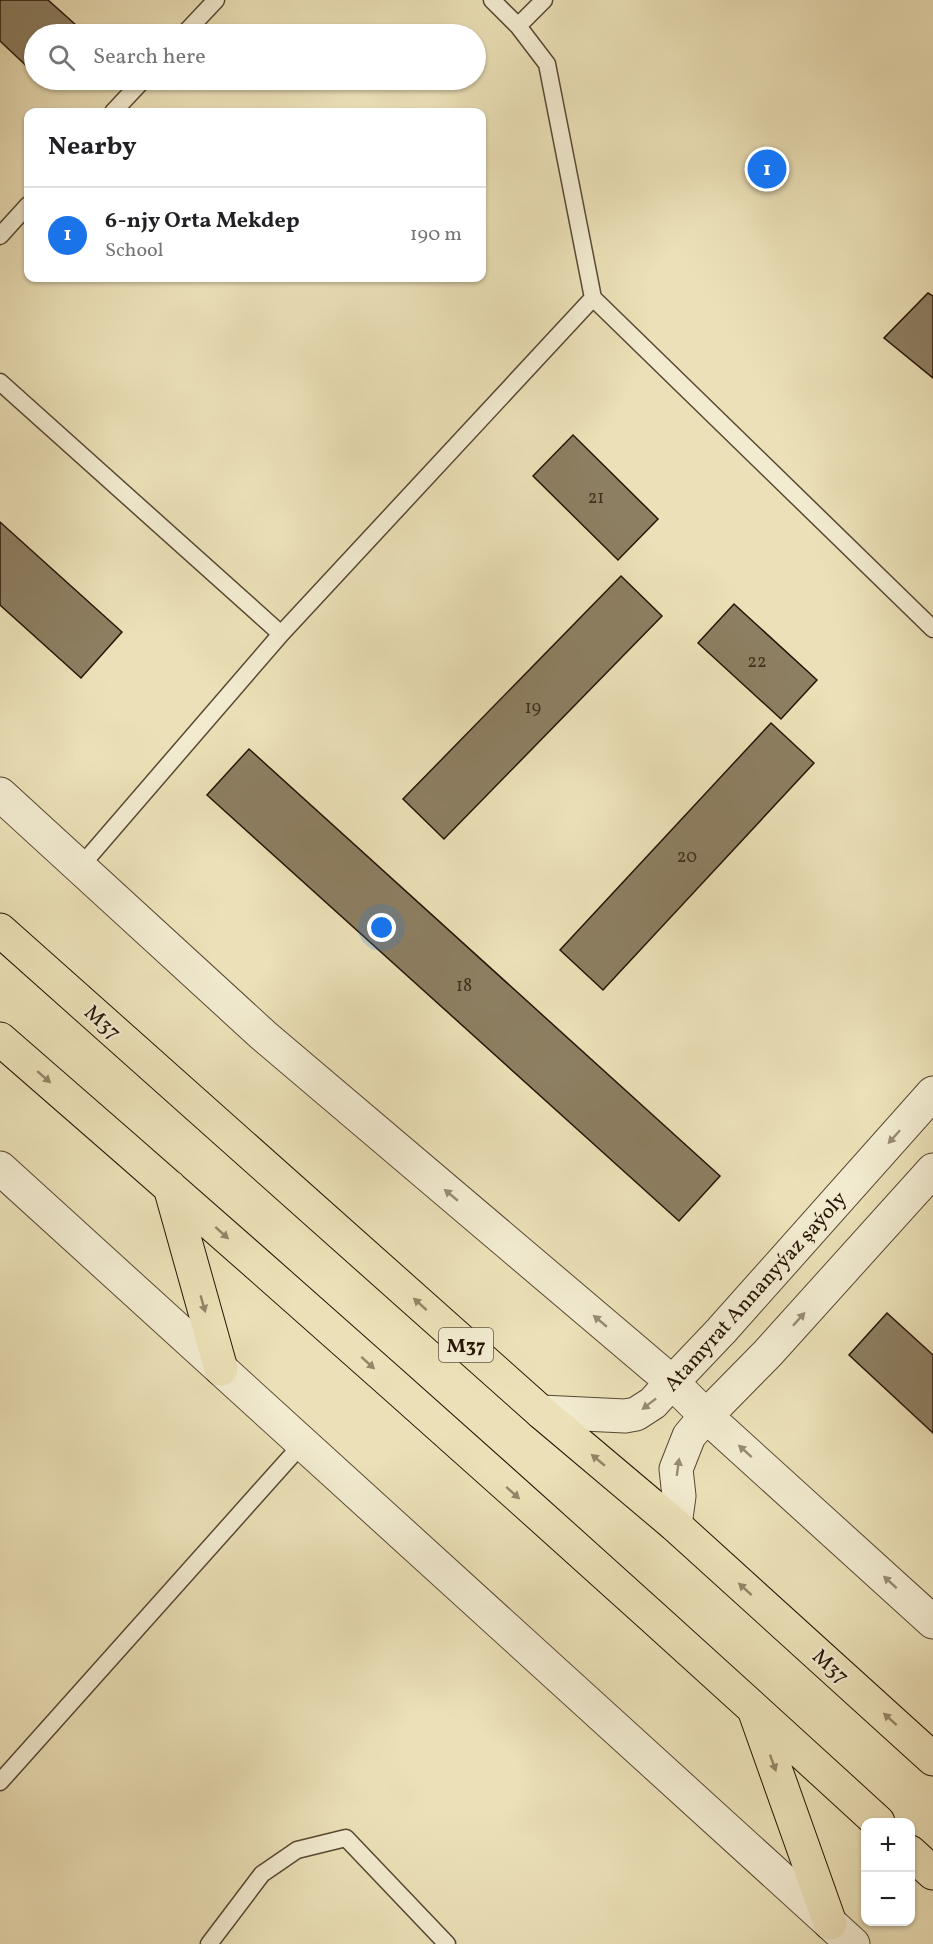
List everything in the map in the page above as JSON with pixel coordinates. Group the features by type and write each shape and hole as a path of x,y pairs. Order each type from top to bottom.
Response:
{"highway":[{"name":"M37","path":"0,930 541,1412 675,1525 933,1759"},
{"path":"0,1039 170,1186 874,1818"},
{"path":"170,1186 221,1369"},
{"path":"753,1708 841,1934"},
{"path":"915,1857 933,1873"}],"street":[{"path":"0,794 263,1035 672,1382 706,1416 933,1622"},
{"name":"Atamyrat Annanyýaz şaýoly","path":"541,1412 625,1416 636,1414 652,1403 721,1331 933,1093"},
{"path":"0,1168 841,1934"},
{"path":"675,1525 679,1496 676,1468 689,1436 768,1353 933,1170"}],"lane":[{"path":"193,24 216,0"},
{"path":"492,0 518,26 548,64 593,298 933,629"},
{"path":"518,26 544,0"},
{"path":"117,108 134,90"},
{"path":"0,236 24,209"},
{"path":"80,867 280,634 593,298"},
{"path":"0,382 280,634"},
{"path":"0,1782 303,1443"},
{"path":"209,1944 262,1874 297,1850 346,1838 437,1941"}],"building":[{"path":"0,0 48,0 75,24 24,24 24,64 0,41"},
{"path":"928,293 933,296 933,378 884,338"},
{"path":"573,435 658,519 618,560 533,476"},
{"path":"0,522 122,632 81,678 0,605"},
{"path":"621,576 662,616 444,839 403,799"},
{"path":"734,604 817,680 781,719 698,643"},
{"path":"771,723 814,763 603,990 560,950"},
{"path":"249,749 720,1176 679,1221 207,795"},
{"path":"887,1313 933,1355 933,1433 849,1355"}],"place":[{"name":"6-njy Orta Mekdep","path":"767,169"}]}
